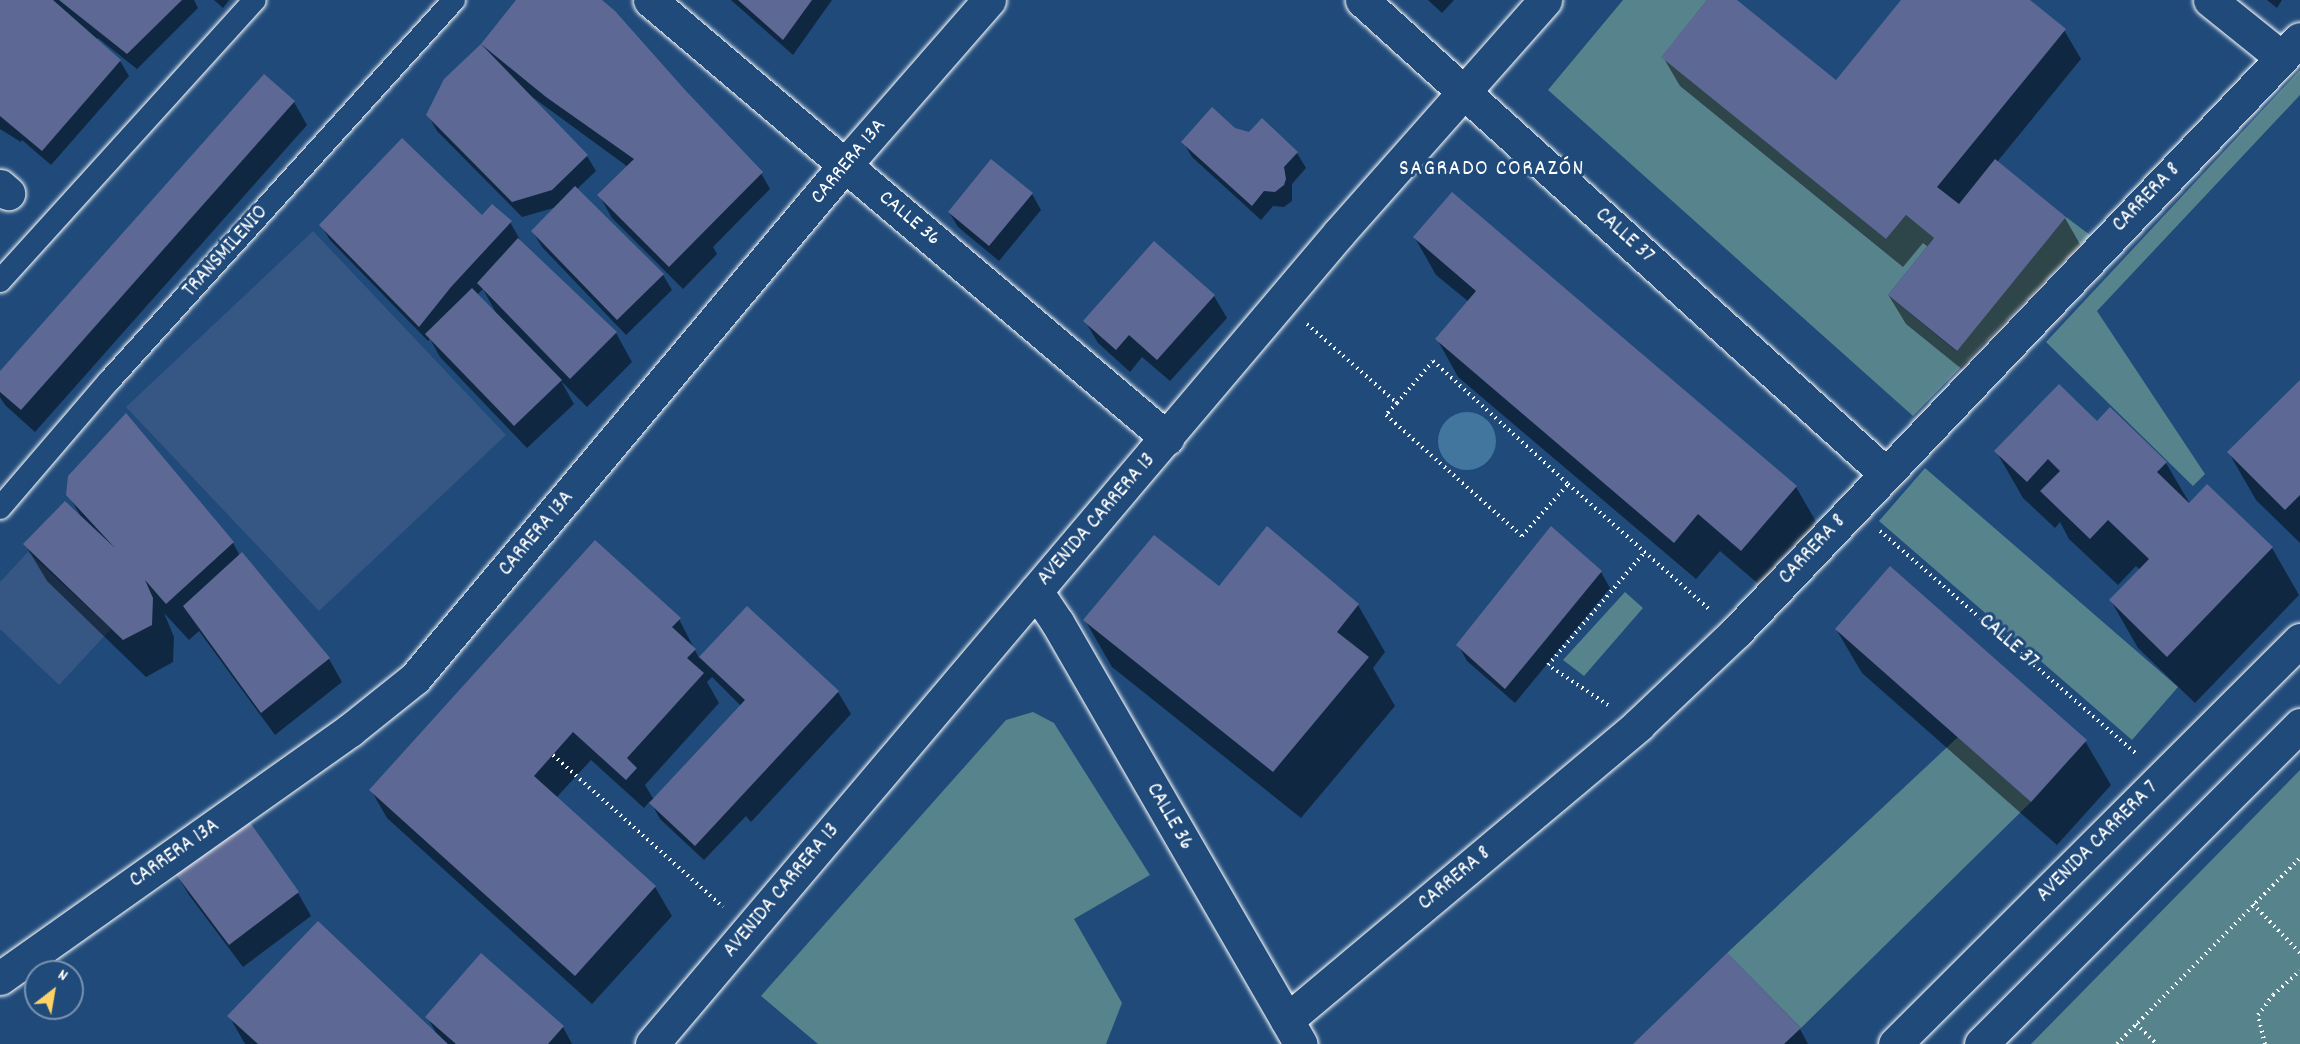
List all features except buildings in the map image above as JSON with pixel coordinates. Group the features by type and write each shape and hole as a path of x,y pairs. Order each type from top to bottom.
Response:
{"street":[{"name":"CALLE 36","path":"650,0 1167,438"},
{"name":"CARRERA 13A","path":"0,978 350,730 415,678 845,165 989,0"},
{"name":"CALLE 37","path":"1362,0 1886,473"},
{"name":"AVENIDA CARRERA 13","path":"651,1044 1282,302 1545,0"},
{"path":"2210,0 2290,48"},
{"name":"CARRERA 8","path":"1294,1032 1638,725 1736,632 2290,48"},
{"name":"CALLE 36","path":"1036,591 1057,622 1294,1032"},
{"name":"AVENIDA CARRERA 7","path":"1895,1044 2300,640"},
{"path":"1982,1044 2300,725"}],"lane":[{"path":"0,281 255,0"},
{"name":"TRANSMILENIO","path":"0,508 109,381 454,0"}],"path":[{"path":"1282,302 1397,404"},
{"path":"1568,484 1522,536 1386,415 1433,361 1736,632"},
{"name":"CALLE 37","path":"1853,508 2163,777"},
{"path":"1638,725 1548,665 1645,552"},
{"path":"553,756 748,930"},
{"path":"2117,1044 2300,858"},
{"path":"2253,904 2300,953"},
{"path":"2265,1044 2258,1015 2273,995 2300,971"},
{"path":"2136,1024 2157,1044"}],"shaded area":[{"path":"313,231 506,435 319,611 126,407"},
{"path":"1461,412 1473,412 1488,420 1496,435 1496,447 1488,462 1473,470 1461,470 1446,462 1438,447 1438,435 1446,420"},
{"path":"28,552 111,629 59,685 0,629 0,582"}],"green space":[{"path":"1623,0 1707,0 1662,57 1886,239 1906,215 1934,238 1888,295 1956,351 2066,217 2090,235 1913,416 1548,90"},
{"path":"2300,70 2300,95 2097,311 2205,474 2193,486 2046,342"},
{"path":"1925,468 2178,687 2132,740 1879,521"},
{"path":"1625,592 1643,608 1584,676 1563,660"},
{"path":"1033,712 1054,723 1150,875 1074,919 1122,1003 1106,1044 818,1044 761,996 1006,720"},
{"path":"1958,737 2031,802 1801,1028 1727,953"},
{"path":"2300,770 2300,1044 2031,1044"}],"district":[{"name":"SAGRADO CORAZÓN","path":"1492,170"}]}
